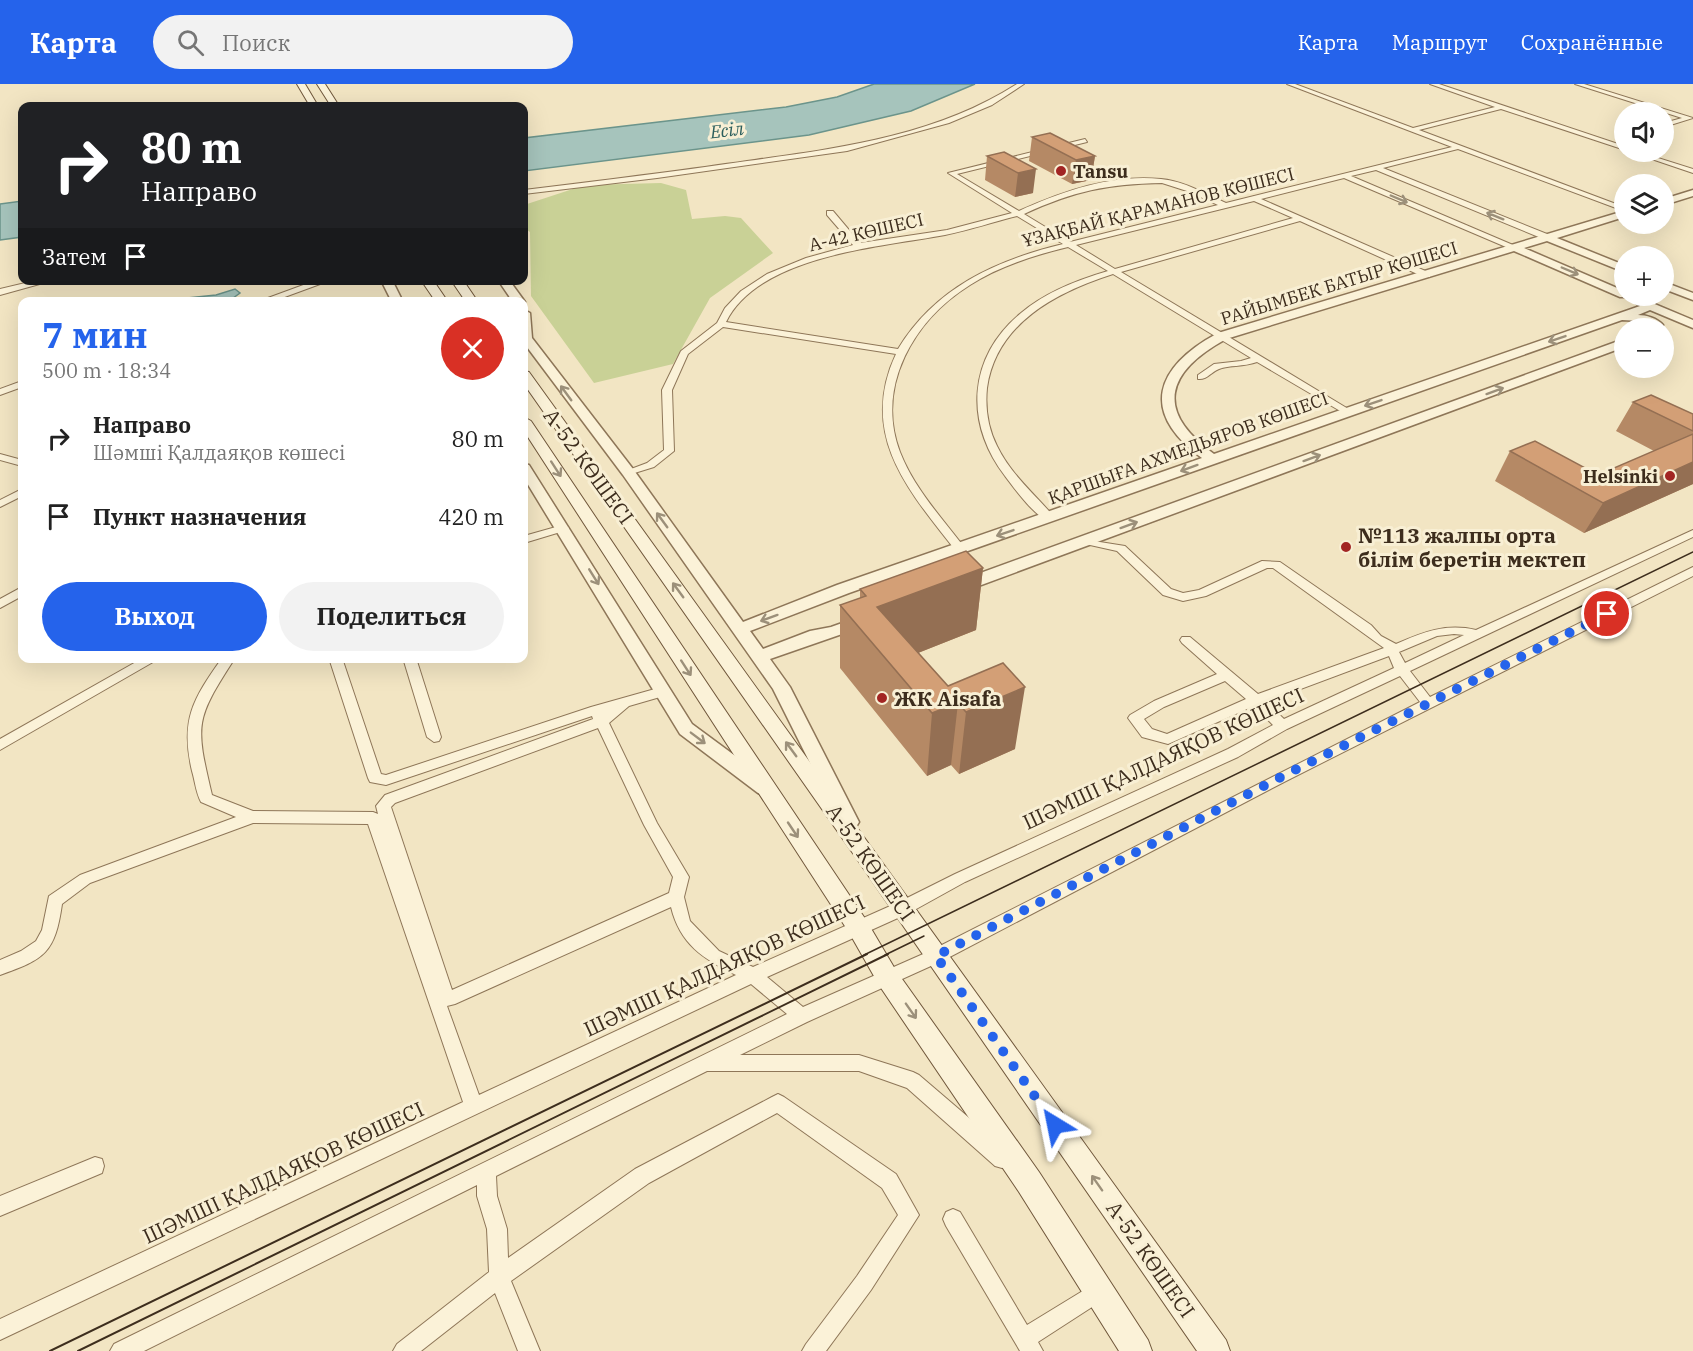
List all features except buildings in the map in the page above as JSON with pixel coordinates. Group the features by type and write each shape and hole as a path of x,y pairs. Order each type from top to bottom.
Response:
{"main road":[{"path":"301,84 312,102"},
{"path":"321,84 332,102"},
{"name":"А-52 КӨШЕСІ","path":"529,383 867,855 1215,1351"},
{"name":"А-52 КӨШЕСІ","path":"528,427 858,927 887,977 1029,1182 1137,1351"}],"street":[{"path":"528,192 847,149 947,122 990,104 1021,84"},
{"path":"1290,84 1614,205"},
{"path":"1433,84 1614,145"},
{"path":"1442,87 1455,84"},
{"path":"1578,84 1692,118"},
{"path":"1411,130 1501,107"},
{"path":"1674,122 1692,118"},
{"path":"1602,141 1613,138"},
{"path":"1085,141 951,172 1347,412"},
{"name":"ҰЗАҚБАЙ ҚАРАМАНОВ КӨШЕСІ","path":"960,549 921,499 903,469 890,436 886,396 893,366 900,352 910,335 936,306 968,283 1030,255 1459,147"},
{"path":"1665,162 1693,171"},
{"path":"1377,168 1614,265"},
{"path":"1345,176 1614,290"},
{"name":"А-42 КӨШЕСІ","path":"628,472 638,471 656,462 669,451 667,390 684,353 721,324 728,310 744,293 770,276 809,260 859,246 947,232 1020,213 1044,202 1089,187 1130,182 1174,183 1224,205"},
{"path":"1674,199 1693,193"},
{"path":"1254,198 1428,275"},
{"path":"830,213 859,246"},
{"name":"РАЙЫМБЕК БАТЫР КӨШЕСІ","path":"1212,459 1181,432 1172,417 1169,398 1176,369 1188,355 1201,346 1222,336 1614,217"},
{"path":"1049,518 1022,492 999,459 987,435 981,409 987,363 999,342 1018,320 1040,303 1076,285 1299,219"},
{"path":"0,292 29,285"},
{"path":"276,297 312,285"},
{"path":"1674,289 1693,297"},
{"path":"1651,306 1689,323"},
{"name":"ҚАРШЫҒА АХМЕДЬЯРОВ КӨШЕСІ","path":"740,629 843,589 1651,306"},
{"path":"1674,327 1689,323"},
{"path":"721,324 900,352"},
{"path":"528,341 628,472 781,687 812,752 867,855"},
{"path":"943,592 1614,347"},
{"path":"1201,377 1217,366 1243,364 1258,358"},
{"path":"529,383 550,370"},
{"path":"0,392 18,385"},
{"path":"0,456 18,462"},
{"path":"528,474 686,729 765,789"},
{"path":"0,504 18,494"},
{"path":"528,539 563,528"},
{"name":"ШӘМШІ ҚАЛДАЯҚОВ КӨШЕСІ","path":"0,1330 753,975 903,908 960,878 1233,753 1282,726 1693,532"},
{"path":"1085,541 1121,548 1167,592 1183,597 1202,593 1266,564 1276,565 1366,628 1377,639 1395,649"},
{"path":"121,1351 801,1016 936,956 1428,703 1693,571"},
{"path":"0,603 18,593"},
{"path":"799,607 795,620 800,627 816,635"},
{"path":"759,657 816,635 834,632 878,616"},
{"path":"1227,675 1159,704 1136,718 1146,733 1168,739 1256,700 1443,630 1457,629 1477,634"},
{"path":"1186,640 1256,700 1282,726"},
{"path":"1395,649 1393,655 1402,670 1428,703"},
{"path":"0,745 145,663"},
{"path":"226,663 208,688 194,724 197,756 207,798 252,817"},
{"path":"337,663 375,778 386,780 599,716"},
{"path":"411,663 434,737"},
{"path":"662,692 624,703 599,716 390,800 383,806 444,993 449,999 676,897"},
{"path":"599,716 651,825 681,877 676,897 683,924 713,956 753,975 801,1016"},
{"path":"0,968 38,951 50,937 55,901 86,879 252,817 373,818 474,1107"},
{"path":"706,1063 859,1063 913,1081 1029,1182"},
{"path":"404,1351 499,1277 642,1176 778,1103 889,1181 909,1215 864,1283 813,1351"},
{"path":"0,1206 95,1166"},
{"path":"486,1172 487,1196 497,1229 499,1277 529,1351"},
{"path":"953,1219 1028,1345 1099,1291"}],"green space":[{"path":"661,183 686,190 692,219 725,216 741,218 773,253 710,298 673,364 594,383 531,296 530,232 528,231 528,204 585,185"}],"water":[{"name":"Есіл","path":"874,84 975,84 911,111 809,135 528,170 528,138 786,107 837,97"},
{"path":"18,202 18,238 0,240 0,204"},
{"path":"235,289 240,293 234,297 197,297 216,295"}],"tram line":[{"path":"864,955 1693,552"},
{"path":"885,955 924,936"},
{"path":"50,1351 867,954"},
{"path":"78,1351 888,954"}],"place":[{"name":"Tansu","path":"1061,171"},
{"name":"Helsinki","path":"1670,476"},
{"name":"№113 жалпы орта білім беретін мектеп","path":"1346,547"},
{"name":"ЖК Aisafa","path":"882,698"}],"route":[{"path":"1055,1125 936,956 1281,777 1607,614"}]}
